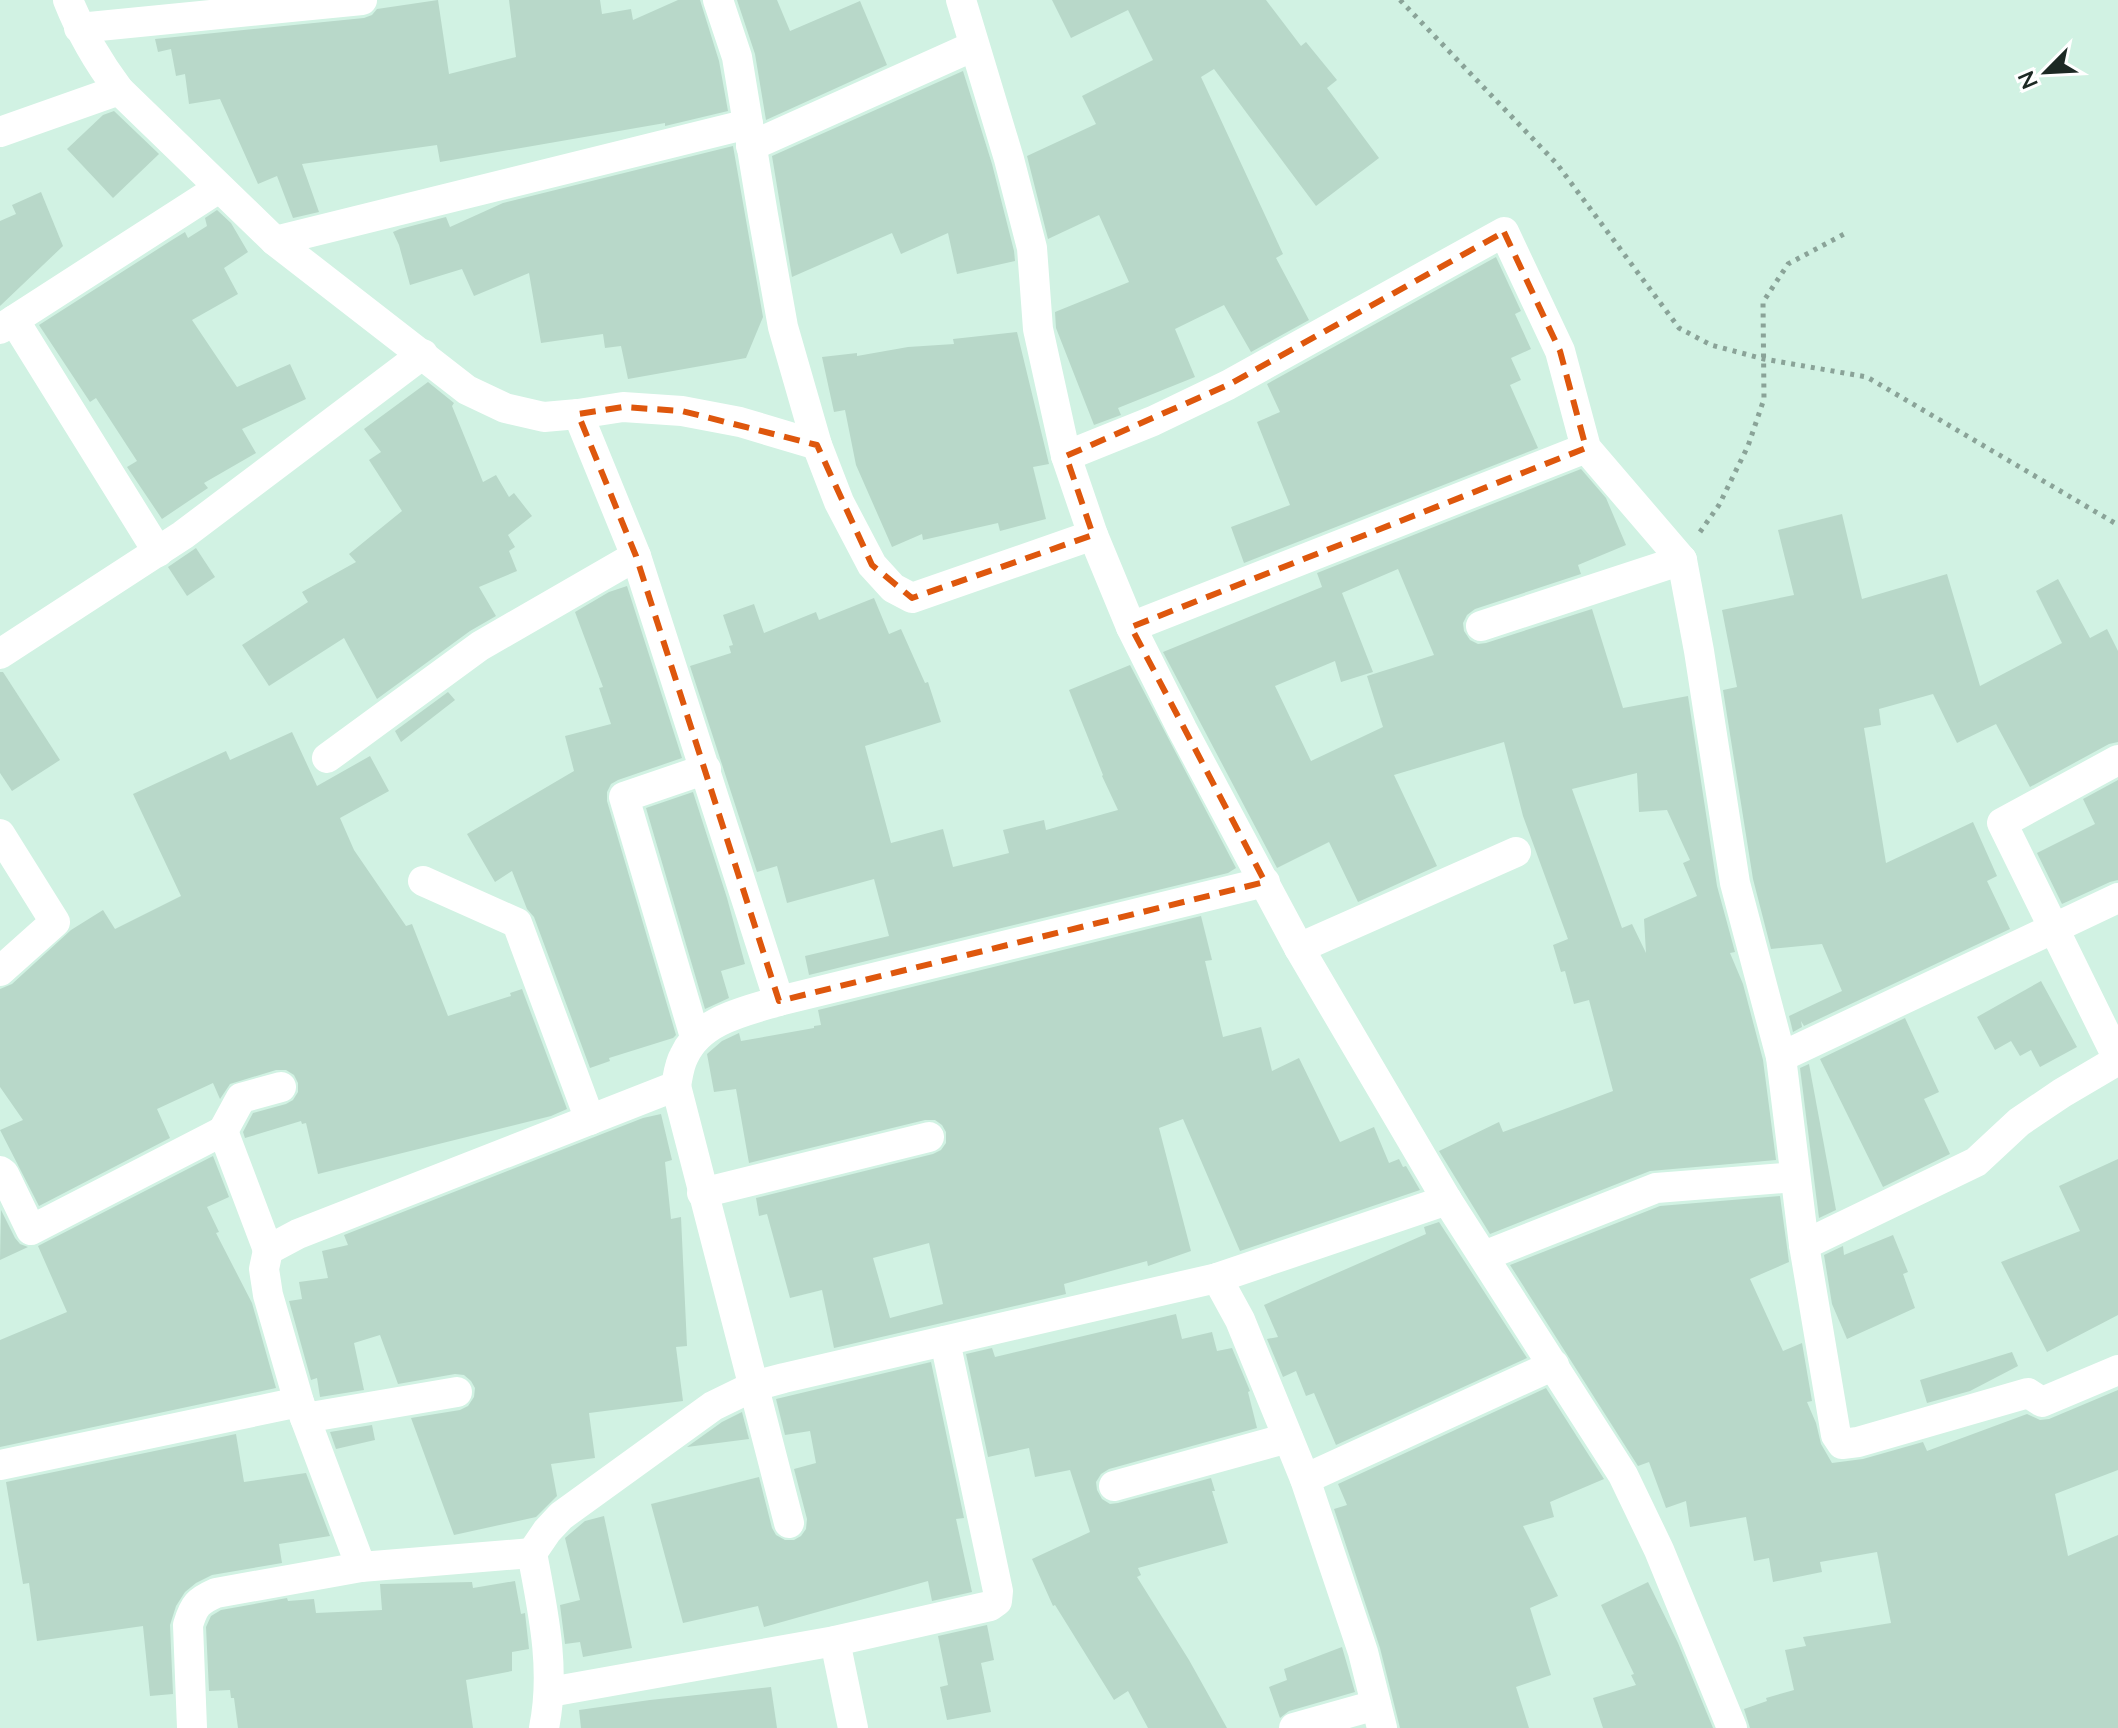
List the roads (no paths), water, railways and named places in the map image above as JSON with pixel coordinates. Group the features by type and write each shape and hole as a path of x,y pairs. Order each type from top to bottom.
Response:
{"street":[{"path":"68,0 79,28 119,90 219,188 275,241 467,390 505,408 544,417 623,407 682,411 740,422 817,445"},
{"path":"79,28 362,0"},
{"path":"718,0 737,57 783,327 817,445 839,502 872,565 893,588 912,598 1093,535"},
{"path":"961,0 1032,248 1038,329 1066,456 1093,535 1131,627 1299,948 1447,1200 1623,1475 1653,1537 1732,1728"},
{"path":"275,241 750,135 974,46"},
{"path":"0,132 119,90"},
{"path":"158,552 7,325 219,188"},
{"path":"1066,456 1153,421 1228,385 1504,232 1560,351 1586,448 1682,560 1735,883 1781,1057 1804,1245 1836,1435 1842,1444 1858,1442 2028,1393 2042,1402 2118,1370"},
{"path":"0,654 183,535 423,354"},
{"path":"578,414 636,556 779,1001"},
{"path":"1131,627 1586,448"},
{"path":"327,758 480,646 636,556"},
{"path":"1481,626 1682,560"},
{"path":"1804,1245 1976,1162 2019,1122 2118,1060 2002,823 2118,760"},
{"path":"695,1037 624,797 706,769"},
{"path":"0,834 55,922 0,971"},
{"path":"1299,948 1516,852"},
{"path":"423,881 517,923 590,1120"},
{"path":"789,1523 676,1086 683,1057 695,1037 739,1013 779,1001 1265,882"},
{"path":"1781,1057 2118,898"},
{"path":"268,1250 298,1234 676,1086"},
{"path":"0,1171 31,1230 223,1131 241,1098 281,1087"},
{"path":"223,1131 268,1250 264,1269 268,1295 302,1410 361,1567"},
{"path":"702,1193 929,1137"},
{"path":"1484,1256 1656,1188 1795,1177"},
{"path":"544,1728 550,1692 546,1629 532,1553 561,1516 713,1406 754,1386 1217,1278 1447,1200"},
{"path":"1217,1278 1240,1320 1305,1479 1363,1652 1379,1717 1294,1728"},
{"path":"550,1692 835,1641 990,1606 997,1601 998,1591 945,1341"},
{"path":"1305,1479 1554,1365"},
{"path":"0,1465 302,1410 457,1392"},
{"path":"1114,1486 1288,1438"},
{"path":"192,1728 188,1625 200,1600 216,1593 361,1567 532,1553"},
{"path":"835,1641 853,1728"}]}
